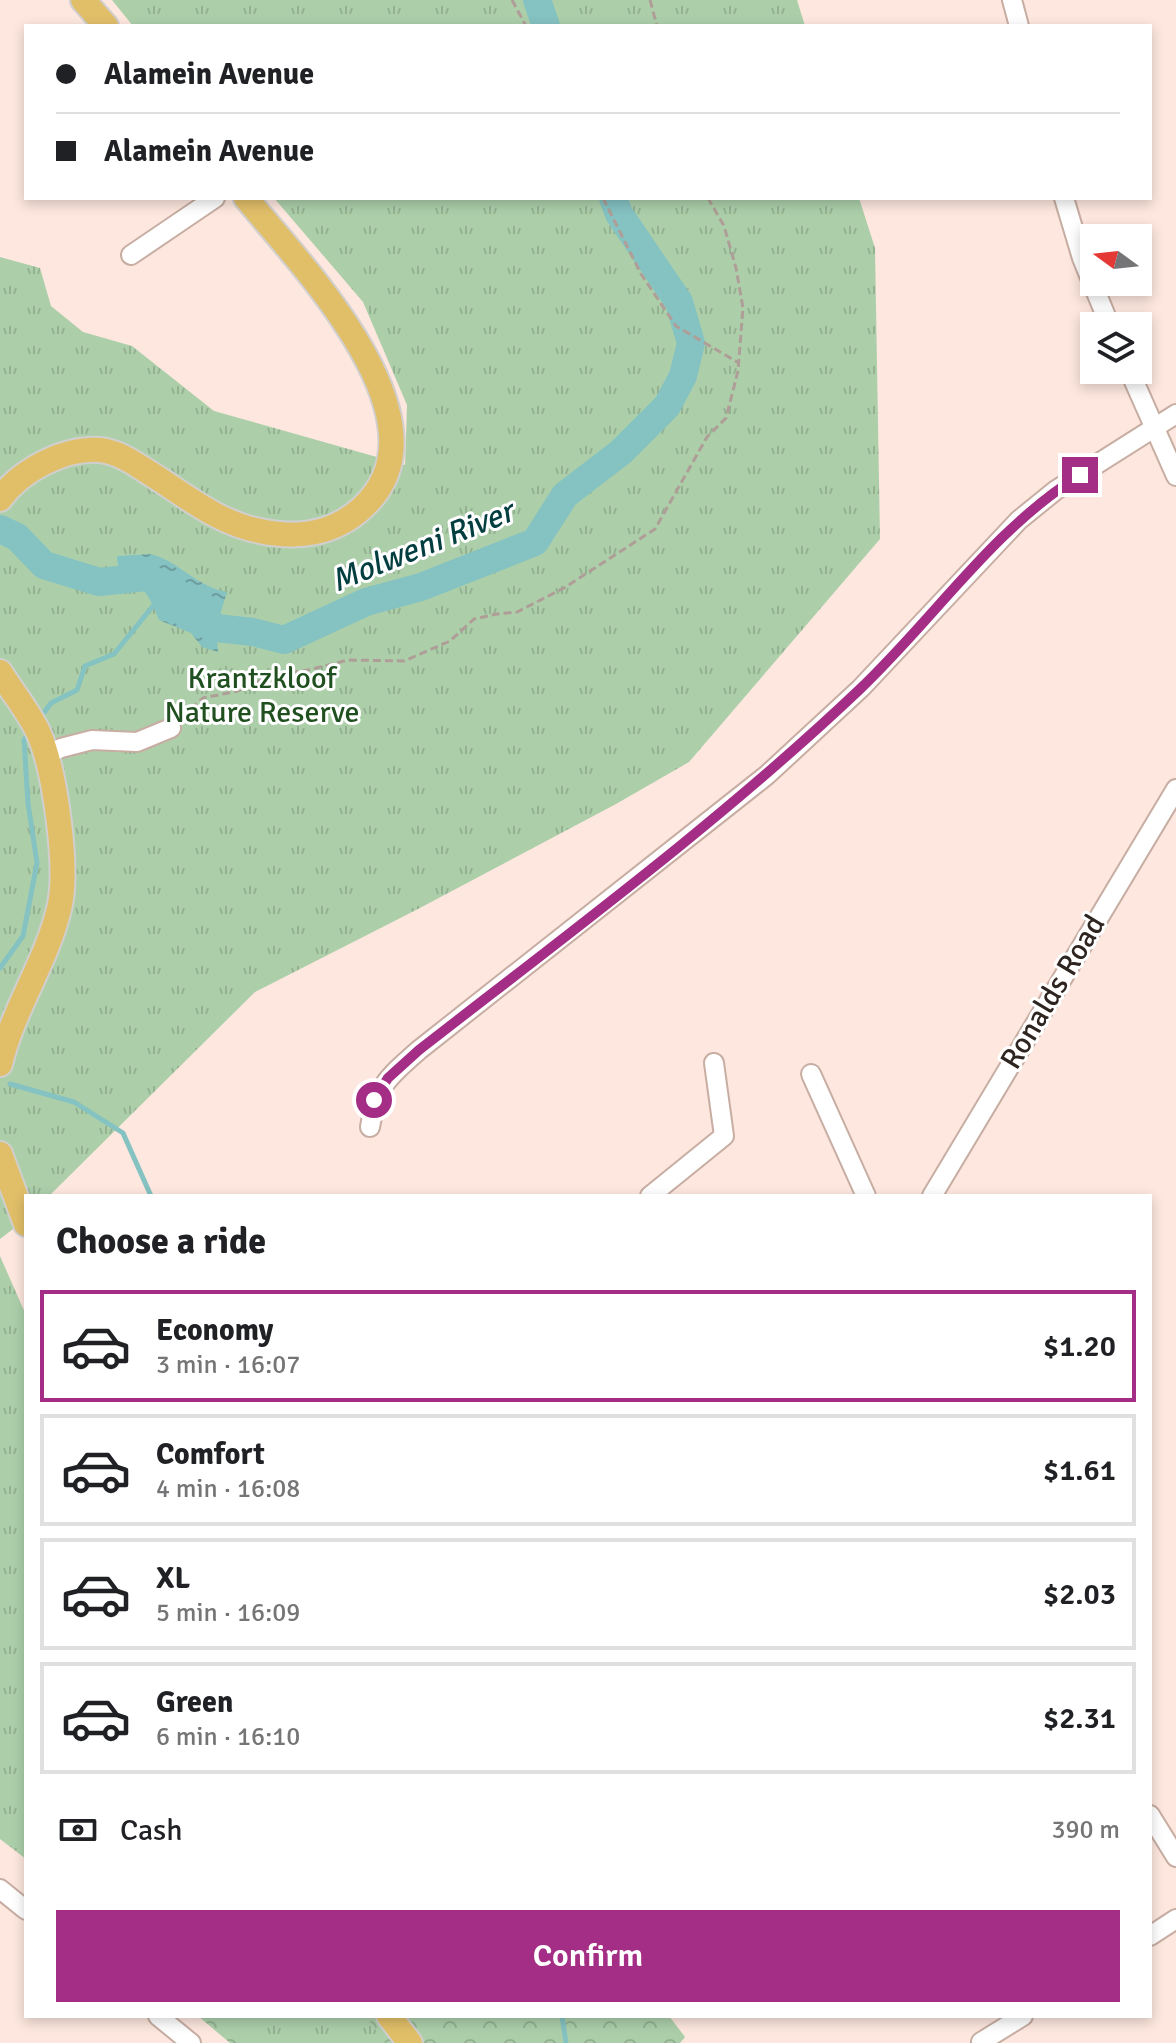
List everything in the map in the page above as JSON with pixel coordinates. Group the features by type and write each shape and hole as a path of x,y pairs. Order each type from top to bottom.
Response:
{"main road":[{"path":"83,0 104,24"},
{"path":"0,499 21,479 60,456 101,450 139,466 217,516 257,531 284,535 315,533 353,516 368,502 385,476 391,444 385,408 370,364 332,302 248,200"},
{"path":"0,672 35,727 47,755 63,880 60,908 43,957 13,1021 0,1064"},
{"path":"0,1154 24,1219"},
{"path":"391,2018 410,2043"}],"street":[{"path":"1012,0 1018,24"},
{"path":"131,255 212,200"},
{"path":"1065,200 1082,258 1104,312"},
{"path":"1135,384 1176,476"},
{"path":"370,1127 374,1100 388,1078 419,1050 767,775 861,688 1019,520 1056,490 1176,414"},
{"path":"47,755 92,740 137,742 171,728"},
{"name":"Ronalds Road","path":"933,1194 1176,789"},
{"path":"652,1194 724,1136 714,1063"},
{"path":"811,1074 865,1194"},
{"path":"1152,1818 1176,1857"},
{"path":"0,1889 24,1908"},
{"path":"1152,1935 1176,1919"},
{"path":"160,2018 191,2043"},
{"path":"981,2042 1020,2018"}],"path":[{"path":"512,0 525,24"},
{"path":"650,0 656,24"},
{"path":"604,200 641,274 676,326 739,363"},
{"path":"171,728 203,698 238,691 269,676 348,660 404,661 450,641 474,619 517,612 564,588 655,529 707,437 726,418 739,363 743,308 736,268 724,226 709,200"}],"green space":[{"path":"112,0 797,0 804,24 131,24"},
{"name":"Krantzkloof Nature Reserve","path":"276,200 860,200 875,248 880,539 689,762 418,909 255,992 51,1194 24,1194 24,1221 0,1239 0,257 40,268 51,306 83,332 132,346 214,411 405,465 407,405 363,302"},
{"path":"0,1256 24,1310 24,1857 0,1839"},
{"path":"200,2018 671,2018 685,2037 680,2043 230,2043"},
{"path":"231,2018 367,2018 385,2043 263,2043"}],"water":[{"path":"151,554 207,585 227,592 216,628 218,652 202,647 191,633 159,620 146,593 119,567 117,556"}],"waterway":[{"name":"Molweni River","path":"537,0 545,24"},
{"name":"Molweni River","path":"0,529 17,537 44,565 99,582 147,577 174,592 216,628 253,632 284,640 366,602 421,587 535,542 565,495 621,452 667,406 683,376 691,343 679,302 619,214 614,200"},
{"path":"40,718 51,703 77,690 85,666 114,654 153,606"},
{"path":"0,968 23,936 37,863 28,803 24,740 29,733"},
{"path":"10,1084 74,1102 123,1133 150,1194"},
{"path":"562,2018 566,2043"}],"route":[{"path":"374,1100 388,1078 419,1050 767,775 861,688 1019,520 1080,475"}]}
